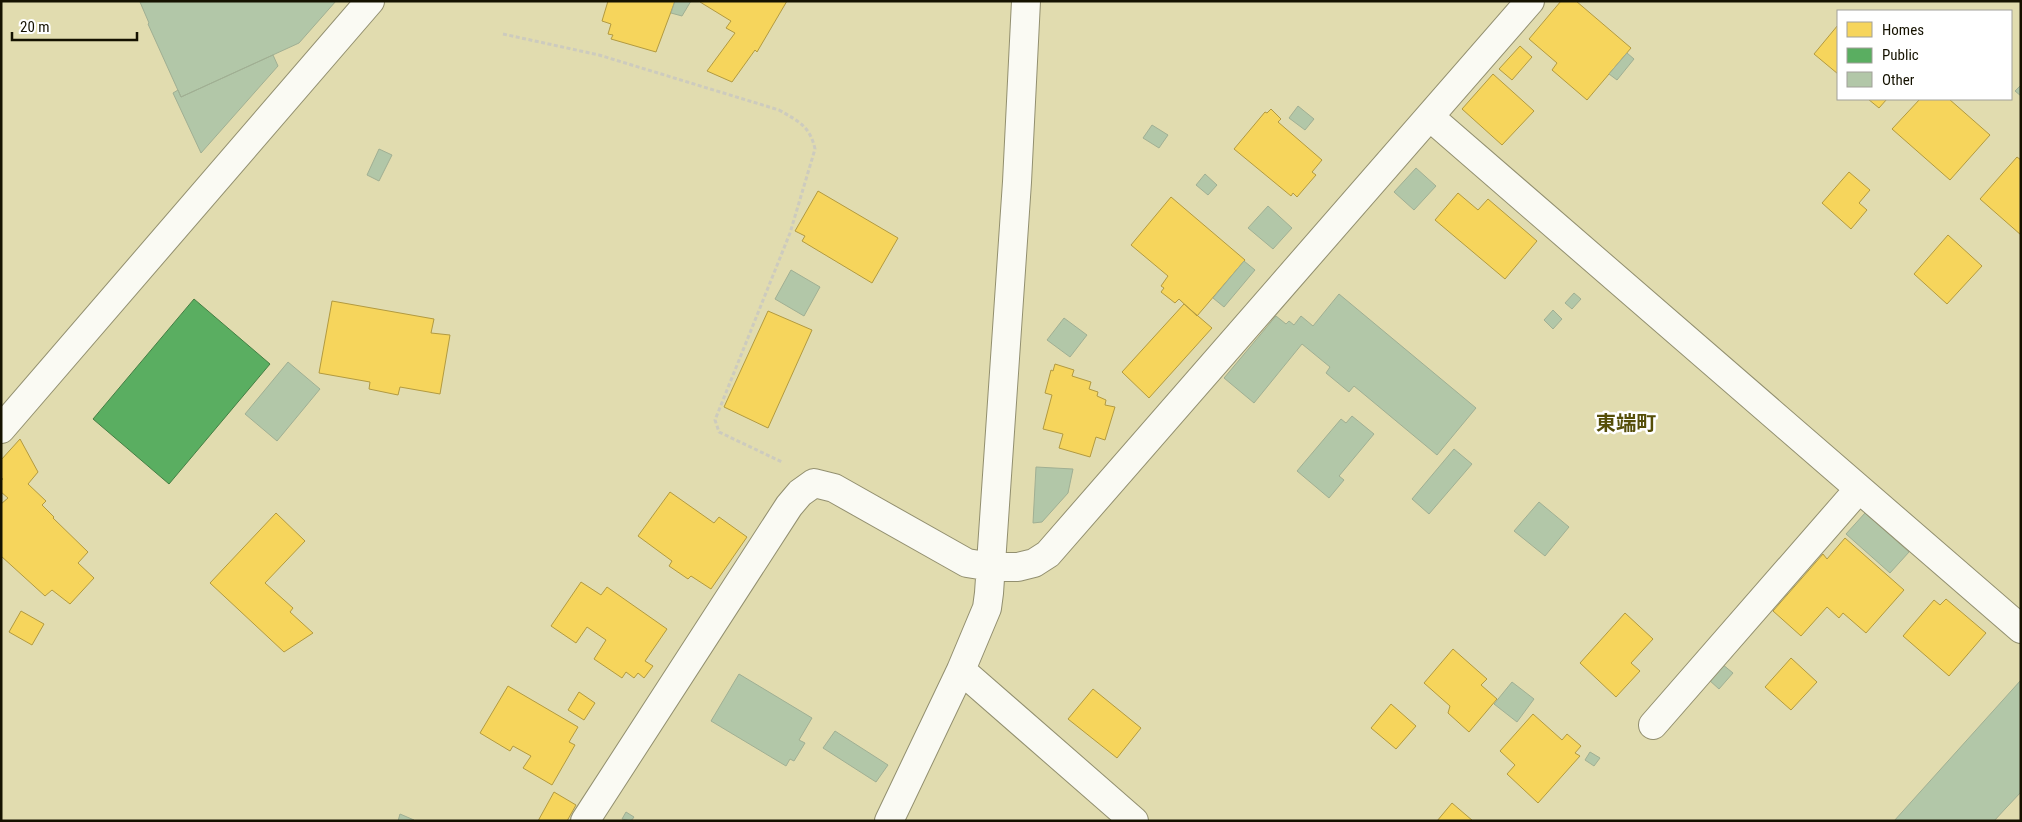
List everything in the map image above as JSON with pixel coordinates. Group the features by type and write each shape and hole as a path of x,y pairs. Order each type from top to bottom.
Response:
{"street":[{"path":"1,429 370,1"},
{"path":"889,821 961,670 987,608 992,567 1018,182 1026,1"},
{"path":"585,821 789,506 800,493 814,483 834,488 967,563 992,567 1018,567 1034,563 1048,554 1530,1"},
{"path":"1430,117 1858,490 2021,629"},
{"path":"1653,725 1858,490"},
{"path":"961,670 1134,821"}],"path":[{"path":"503,34 599,55 779,110 802,123 812,137 815,150 790,233 715,420 719,432 798,469 814,483"}],"building: Homes":[{"path":"608,1 675,1 656,52 611,39 613,35 608,34 611,24 602,21"},
{"path":"701,1 787,1 757,52 755,50 732,82 707,71 735,33 726,28 731,21"},
{"path":"1561,1 1576,1 1631,48 1587,100 1552,70 1557,63 1529,39"},
{"path":"1837,26 1837,73 1814,54"},
{"path":"1520,46 1532,57 1512,80 1499,69"},
{"path":"1493,74 1534,111 1502,145 1462,109"},
{"path":"1869,100 1886,100 1879,108"},
{"path":"1919,100 1950,100 1990,135 1950,180 1892,129"},
{"path":"1271,109 1281,119 1278,122 1322,160 1312,172 1316,175 1297,197 1293,193 1291,196 1234,149 1265,112 1267,113"},
{"path":"2017,157 2021,160 2021,235 1980,199"},
{"path":"1849,172 1870,190 1859,203 1867,210 1851,229 1822,203"},
{"path":"818,191 898,238 872,283 802,241 805,236 795,231"},
{"path":"1458,193 1478,210 1488,199 1537,241 1505,279 1435,220"},
{"path":"1171,197 1245,260 1197,316 1179,299 1175,303 1161,292 1164,288 1161,286 1168,276 1131,245"},
{"path":"1948,235 1982,266 1947,304 1914,274"},
{"path":"332,301 434,319 431,333 450,335 440,394 400,387 398,395 369,389 370,382 319,373"},
{"path":"1184,304 1212,328 1149,398 1122,372"},
{"path":"768,311 812,330 768,428 724,407"},
{"path":"1055,364 1074,370 1072,376 1091,382 1089,389 1098,392 1097,396 1106,400 1105,405 1115,407 1105,440 1096,437 1090,457 1059,448 1063,434 1043,429 1052,395 1045,393 1051,370 1053,371"},
{"path":"20,439 38,472 28,484 46,501 42,505 53,518 88,552 78,563 94,578 70,604 52,590 45,596 1,556 1,504 8,498 1,492 1,481 3,479 1,477 1,460"},
{"path":"670,492 714,523 719,517 747,537 711,589 691,576 688,579 669,566 672,561 638,536"},
{"path":"276,513 305,541 265,583 293,608 290,612 313,633 284,652 210,583"},
{"path":"1845,538 1904,590 1866,633 1843,613 1839,618 1827,607 1801,636 1773,611 1823,554 1827,559"},
{"path":"581,582 601,595 607,587 667,629 645,661 653,666 644,678 638,673 634,678 626,672 622,678 594,659 606,640 587,627 576,643 551,626"},
{"path":"1946,599 1986,633 1949,676 1903,636 1934,600 1940,605"},
{"path":"21,611 44,624 32,645 9,632"},
{"path":"1625,613 1653,639 1631,663 1640,671 1616,697 1580,663"},
{"path":"1453,649 1487,679 1481,685 1497,699 1469,732 1448,713 1450,706 1424,683"},
{"path":"1791,658 1817,682 1791,710 1765,687"},
{"path":"508,686 578,727 569,742 575,745 552,785 523,768 531,756 513,746 510,751 480,733"},
{"path":"1093,689 1141,728 1117,758 1068,719"},
{"path":"579,692 595,703 584,720 568,710"},
{"path":"1391,704 1416,726 1396,749 1371,728"},
{"path":"1533,714 1562,740 1567,734 1581,746 1575,753 1580,756 1538,803 1507,774 1515,765 1500,751"},
{"path":"554,792 576,805 567,821 538,821"},
{"path":"1452,803 1473,821 1437,821"}],"building: Public":[{"path":"194,299 270,364 169,484 93,419"}],"building: Other":[{"path":"336,1 299,43 181,97 140,2"},
{"path":"675,1 691,1 682,16 671,13"},
{"path":"1627,53 1634,59 1617,80 1609,74"},
{"path":"273,55 278,66 201,153 173,93 178,90 181,97"},
{"path":"2021,85 2021,96 2015,91"},
{"path":"1298,106 1314,119 1305,130 1289,118"},
{"path":"1152,125 1168,135 1159,148 1143,138"},
{"path":"379,149 392,155 379,181 367,175"},
{"path":"1416,168 1436,186 1414,210 1394,192"},
{"path":"1205,174 1217,185 1208,195 1196,185"},
{"path":"1268,206 1292,228 1273,249 1248,228"},
{"path":"1244,261 1255,270 1224,307 1213,298"},
{"path":"791,270 820,287 804,316 775,299"},
{"path":"1574,293 1581,299 1572,309 1565,303"},
{"path":"1339,294 1476,408 1437,455 1354,386 1349,392 1326,373 1330,367 1302,344 1254,403 1224,378 1276,316 1286,324 1289,321 1294,325 1301,316 1313,326"},
{"path":"1553,310 1562,319 1553,329 1544,320"},
{"path":"1064,318 1087,335 1070,357 1047,340"},
{"path":"288,362 320,389 277,441 245,414"},
{"path":"1352,416 1374,434 1339,476 1344,480 1329,498 1297,471 1341,419 1346,423"},
{"path":"1454,449 1472,464 1429,514 1412,499"},
{"path":"1036,467 1073,469 1068,493 1042,522 1033,523"},
{"path":"1539,502 1569,527 1545,556 1514,531"},
{"path":"1865,513 1909,552 1890,573 1846,534"},
{"path":"1722,664 1733,673 1719,689 1709,680"},
{"path":"739,674 812,718 799,740 805,743 794,761 790,759 786,766 711,721"},
{"path":"2021,680 2021,792 1994,821 1894,821"},
{"path":"1512,682 1534,699 1517,722 1494,704"},
{"path":"835,731 888,765 876,782 823,748"},
{"path":"1590,752 1600,758 1594,766 1585,760"},
{"path":"626,812 634,817 631,821 622,819"},
{"path":"400,814 414,820 398,821"}],"district":[{"name":"東端町","path":"1626,423"}]}
